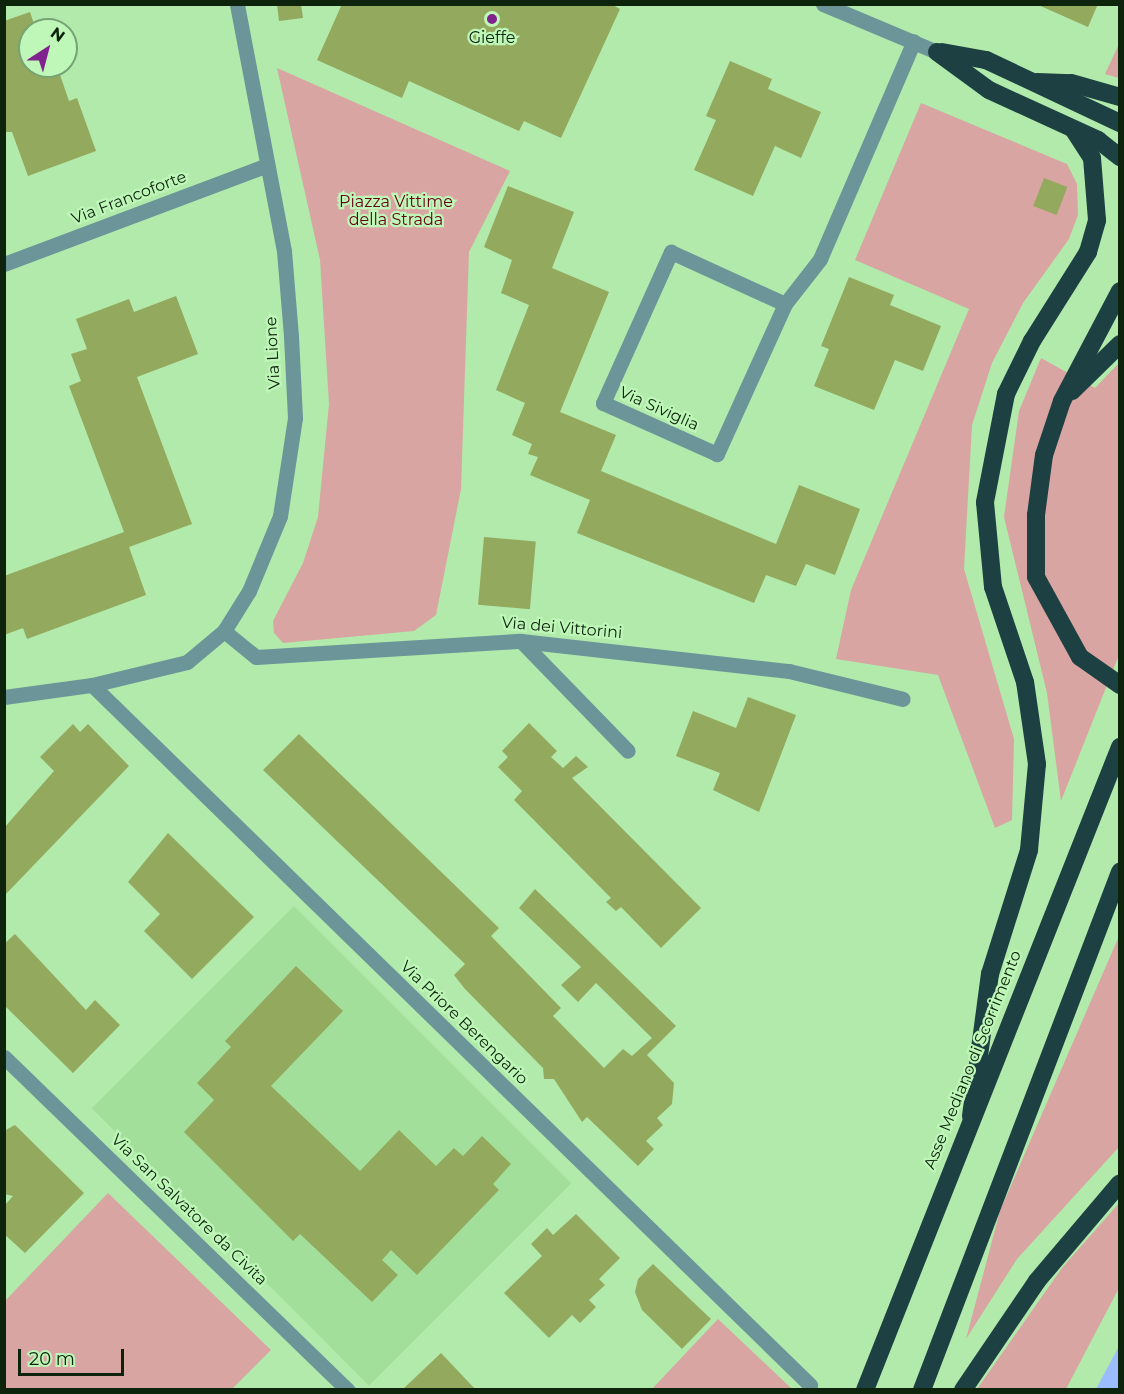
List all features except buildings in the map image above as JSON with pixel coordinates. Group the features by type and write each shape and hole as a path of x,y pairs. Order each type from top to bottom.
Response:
{"highway":[{"path":"937,52 986,60 1119,123"},
{"path":"937,52 989,90 1074,130 1119,157"},
{"path":"1034,82 1071,82 1119,97"},
{"path":"971,1116 990,974 1029,850 1037,764 1025,682 993,587 985,502 1006,394 1032,340 1088,252 1097,220 1092,158 1074,130"},
{"path":"1119,291 1062,401 1044,455 1036,515 1036,577 1080,657 1119,685"},
{"path":"1062,401 1119,344"},
{"name":"Asse Mediano di Scorrimento","path":"865,1389 971,1116 1119,747"},
{"path":"922,1389 1119,872"},
{"path":"963,1389 1036,1281 1119,1183"}],"street":[{"path":"823,4 937,52"},
{"name":"Via Lione","path":"92,685 187,662 224,631 249,591 280,516 294,428 284,251 233,8"},
{"name":"Via Siviglia","path":"785,304 670,252 603,403 717,454 785,304 820,259 914,41"},
{"name":"Via Francoforte","path":"4,264 267,165"},
{"name":"Via dei Vittorini","path":"224,631 256,657 521,640 789,671 903,699"},
{"path":"521,640 628,751"},
{"path":"4,697 92,685"},
{"name":"Via Priore Berengario","path":"92,685 810,1385"},
{"name":"Via San Salvatore da Civita","path":"4,1057 348,1389"}],"shaded area":[{"path":"294,906 571,1183 369,1385 92,1108"}],"green space":[{"path":"1119,44 1119,78 1105,74"},
{"name":"Piazza Vittime della Strada","path":"277,68 510,171 469,252 461,489 436,615 414,631 283,643 274,633 273,621 303,563 318,517 329,404 320,260"},
{"path":"921,103 1067,164 1077,184 1078,215 1069,239 1023,303 992,363 972,425 964,569 1014,739 1012,820 995,828 938,675 836,659 851,590 969,309 855,260"},
{"path":"1041,358 1095,388 1119,363 1119,655 1061,801 1047,693 1004,517 1019,411"},
{"path":"1119,936 1119,1147 1017,1259 966,1339 1000,1211"},
{"path":"108,1193 271,1350 232,1389 5,1389 5,1301"},
{"path":"1119,1203 1119,1288 1066,1389 977,1389 1062,1268"},
{"path":"718,1319 792,1389 652,1389"}],"water":[{"path":"1119,1346 1119,1389 1096,1389"}],"place":[{"name":"Gieffe","path":"492,19"}]}
